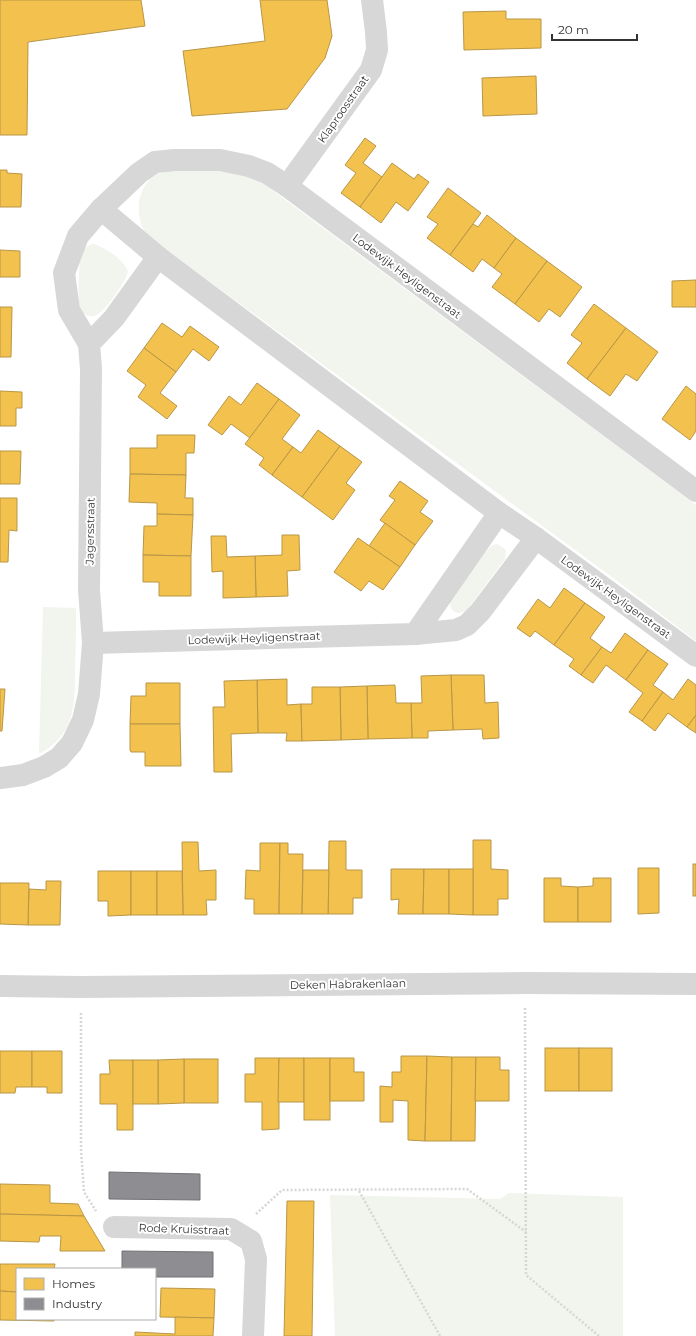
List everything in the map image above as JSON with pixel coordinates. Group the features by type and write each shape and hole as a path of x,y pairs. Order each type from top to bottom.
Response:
{"street":[{"name":"Klaproosstraat","path":"287,186 370,70 377,50 372,0"},
{"name":"Lodewijk Heyligenstraat","path":"89,344 69,310 64,273 78,236 100,209 140,173 155,162 175,160 220,160 249,166 267,173 287,186 696,491"},
{"name":"Lodewijk Heyligenstraat","path":"100,209 158,257 499,513 536,538 696,656"},
{"path":"89,344 114,318 158,257"},
{"name":"Jagersstraat","path":"0,778 23,775 44,767 59,758 72,743 84,720 89,694 93,643 89,590 91,369 89,344"},
{"path":"415,634 499,513"},
{"name":"Lodewijk Heyligenstraat","path":"93,643 415,634 456,630 467,625 480,612 536,538"},
{"name":"Deken Habrakenlaan","path":"0,986 81,987 525,983 696,984"},
{"name":"Rode Kruisstraat","path":"114,1227 231,1229 251,1241 256,1259 253,1336"}],"path":[{"path":"525,983 526,1275 599,1336"},
{"path":"81,987 81,1149 84,1192 99,1216 114,1227"},
{"path":"243,1235 255,1215 282,1190 359,1191 467,1189 526,1232"},
{"path":"359,1191 440,1336"}],"shaded area":[{"path":"222,168 255,179 268,187 696,505 696,641 616,580 149,237 140,220 139,210 142,191 154,176 167,171"},
{"path":"94,244 114,254 128,271 124,281 111,301 102,311 96,315 89,316 81,311 79,301 80,255 89,245"},
{"path":"497,544 506,550 505,559 466,611 459,613 454,612 450,606 450,601 480,558 491,546"},
{"path":"43,607 76,608 75,693 71,717 67,727 51,746 39,754"},
{"path":"509,1193 623,1197 623,1336 335,1336 330,1195 500,1199"}],"building: Homes":[{"path":"141,0 145,26 28,42 27,135 0,135 0,1"},
{"path":"260,0 327,0 332,36 325,58 287,109 192,116 183,51 265,41"},
{"path":"506,11 506,19 541,19 541,48 464,50 463,12"},
{"path":"536,76 537,114 483,116 482,78"},
{"path":"365,138 376,146 363,163 382,177 360,207 341,193 356,173 345,165"},
{"path":"392,163 414,179 418,174 429,182 408,211 396,202 381,223 360,207"},
{"path":"0,170 7,170 7,173 22,174 21,207 0,207"},
{"path":"448,188 481,213 450,255 427,238 438,224 427,217"},
{"path":"487,215 516,238 494,268 482,259 473,272 450,255 473,224 478,227"},
{"path":"516,238 547,261 515,304 492,287 502,274 494,268"},
{"path":"0,250 20,251 20,277 0,277"},
{"path":"547,261 582,287 560,317 549,309 539,322 515,304"},
{"path":"696,280 696,307 672,307 672,281"},
{"path":"594,304 626,328 587,379 567,363 582,343 571,335"},
{"path":"0,307 12,307 11,357 0,357"},
{"path":"162,323 182,337 190,326 219,347 209,361 193,349 176,372 144,348"},
{"path":"626,328 658,352 637,381 626,374 610,396 587,379"},
{"path":"144,348 176,372 160,393 177,406 167,419 138,397 146,385 127,371"},
{"path":"257,383 279,399 250,438 231,424 222,435 208,425 229,396 241,405"},
{"path":"686,386 696,394 696,431 690,440 662,419"},
{"path":"0,391 22,392 22,408 16,408 16,426 0,426"},
{"path":"279,399 300,415 282,439 293,447 272,475 259,465 264,458 245,444"},
{"path":"318,430 340,446 302,497 272,475 293,447 301,453"},
{"path":"157,435 195,435 194,453 186,453 186,475 130,474 130,448 157,448"},
{"path":"340,446 362,462 346,483 355,490 333,520 302,497"},
{"path":"0,451 21,451 20,484 0,484"},
{"path":"130,474 186,475 185,498 193,498 193,515 157,514 157,503 129,502"},
{"path":"400,481 428,501 420,512 433,521 415,545 380,520 395,500 389,496"},
{"path":"0,498 17,498 17,531 9,530 8,562 0,562"},
{"path":"157,514 193,515 191,556 143,555 144,526 157,526"},
{"path":"385,523 415,545 400,567 369,546"},
{"path":"282,535 299,535 300,570 287,571 288,596 256,597 255,556 282,555"},
{"path":"211,536 226,536 227,557 255,556 256,597 223,598 223,571 212,572"},
{"path":"358,538 400,567 383,590 369,581 361,591 334,572"},
{"path":"143,555 191,556 191,596 159,596 159,582 143,582"},
{"path":"564,588 585,603 554,645 535,631 530,637 517,628 538,599 550,608"},
{"path":"585,603 605,617 590,638 602,647 581,675 569,666 574,659 554,645"},
{"path":"625,633 648,650 626,680 606,665 593,683 581,675 602,647 611,653"},
{"path":"648,650 668,664 653,685 663,692 642,721 629,712 643,693 626,680"},
{"path":"451,675 484,675 485,703 498,702 499,738 483,739 482,729 453,730"},
{"path":"451,675 453,730 428,731 428,738 412,738 411,703 422,703 421,676"},
{"path":"287,679 287,705 301,704 302,741 286,741 287,733 258,733 257,680"},
{"path":"688,679 696,685 696,715 687,727 668,713 655,731 642,721 663,692 673,700"},
{"path":"257,680 258,733 231,734 232,772 214,772 213,707 225,707 224,681"},
{"path":"146,683 180,683 180,724 130,724 131,696 146,696"},
{"path":"395,685 396,703 411,703 412,738 368,739 367,686"},
{"path":"367,686 368,739 341,740 340,687"},
{"path":"312,687 340,687 341,740 302,741 301,704 312,704"},
{"path":"0,689 5,689 2,731 0,731"},
{"path":"696,715 696,733 687,727"},
{"path":"130,724 180,724 181,766 145,766 145,752 131,752 130,750"},
{"path":"473,840 491,840 491,869 508,870 508,899 498,899 498,915 473,915"},
{"path":"329,841 346,841 346,870 362,870 362,898 353,898 353,914 328,914"},
{"path":"182,842 198,842 199,871 216,870 216,900 206,900 207,915 183,915"},
{"path":"260,843 280,843 279,914 254,914 254,899 245,899 246,870 260,871"},
{"path":"280,843 288,843 288,854 303,854 302,914 279,914"},
{"path":"693,864 696,864 696,896 693,896"},
{"path":"638,868 659,868 659,913 638,914"},
{"path":"391,869 424,869 423,914 398,914 399,899 391,900"},
{"path":"424,869 449,869 449,914 423,914"},
{"path":"449,869 473,869 473,915 449,914"},
{"path":"303,870 329,870 328,914 302,914"},
{"path":"98,871 131,871 131,915 108,916 108,901 98,901"},
{"path":"131,871 157,871 157,915 131,915"},
{"path":"157,871 182,871 183,915 157,915"},
{"path":"544,878 561,878 561,886 578,887 578,922 544,922"},
{"path":"593,878 611,878 611,922 578,922 578,887 593,886"},
{"path":"46,881 61,881 60,925 28,925 29,889 46,890"},
{"path":"0,883 29,883 28,925 0,924"},
{"path":"545,1048 579,1048 579,1091 545,1091"},
{"path":"579,1048 612,1048 612,1091 579,1091"},
{"path":"0,1051 32,1051 32,1087 16,1087 15,1093 0,1093"},
{"path":"32,1051 62,1051 62,1093 47,1093 47,1087 32,1087"},
{"path":"401,1056 427,1056 425,1141 408,1140 408,1101 393,1100 393,1122 380,1122 380,1086 392,1087 392,1072 401,1072"},
{"path":"427,1056 452,1057 451,1141 425,1141"},
{"path":"452,1057 476,1057 475,1141 451,1141"},
{"path":"476,1057 500,1057 500,1070 509,1070 509,1101 475,1101"},
{"path":"255,1058 279,1058 279,1129 262,1130 262,1102 245,1102 245,1074 255,1074"},
{"path":"279,1058 304,1058 304,1102 278,1102"},
{"path":"304,1058 330,1058 330,1120 304,1120"},
{"path":"330,1058 354,1058 354,1072 364,1072 364,1101 330,1101"},
{"path":"184,1059 218,1059 218,1103 184,1103"},
{"path":"184,1059 184,1103 158,1104 158,1060"},
{"path":"109,1060 133,1060 133,1130 117,1130 117,1104 100,1104 100,1074 110,1074"},
{"path":"133,1060 158,1060 158,1104 133,1104"},
{"path":"0,1184 50,1185 50,1203 78,1204 84,1216 0,1214"},
{"path":"287,1201 314,1201 312,1336 284,1336"},
{"path":"0,1214 84,1216 105,1251 60,1251 61,1236 40,1236 39,1242 0,1241"},
{"path":"0,1264 55,1264 54,1268 16,1268 16,1292 0,1291"},
{"path":"161,1288 215,1289 214,1318 160,1317"},
{"path":"0,1291 16,1292 16,1320 54,1321 0,1320"},
{"path":"175,1317 214,1318 213,1336 135,1336 135,1332 175,1334"}],"building: Industry":[{"path":"109,1172 200,1174 200,1200 109,1199"},
{"path":"122,1251 213,1252 213,1277 156,1277 156,1268 122,1268"}]}
